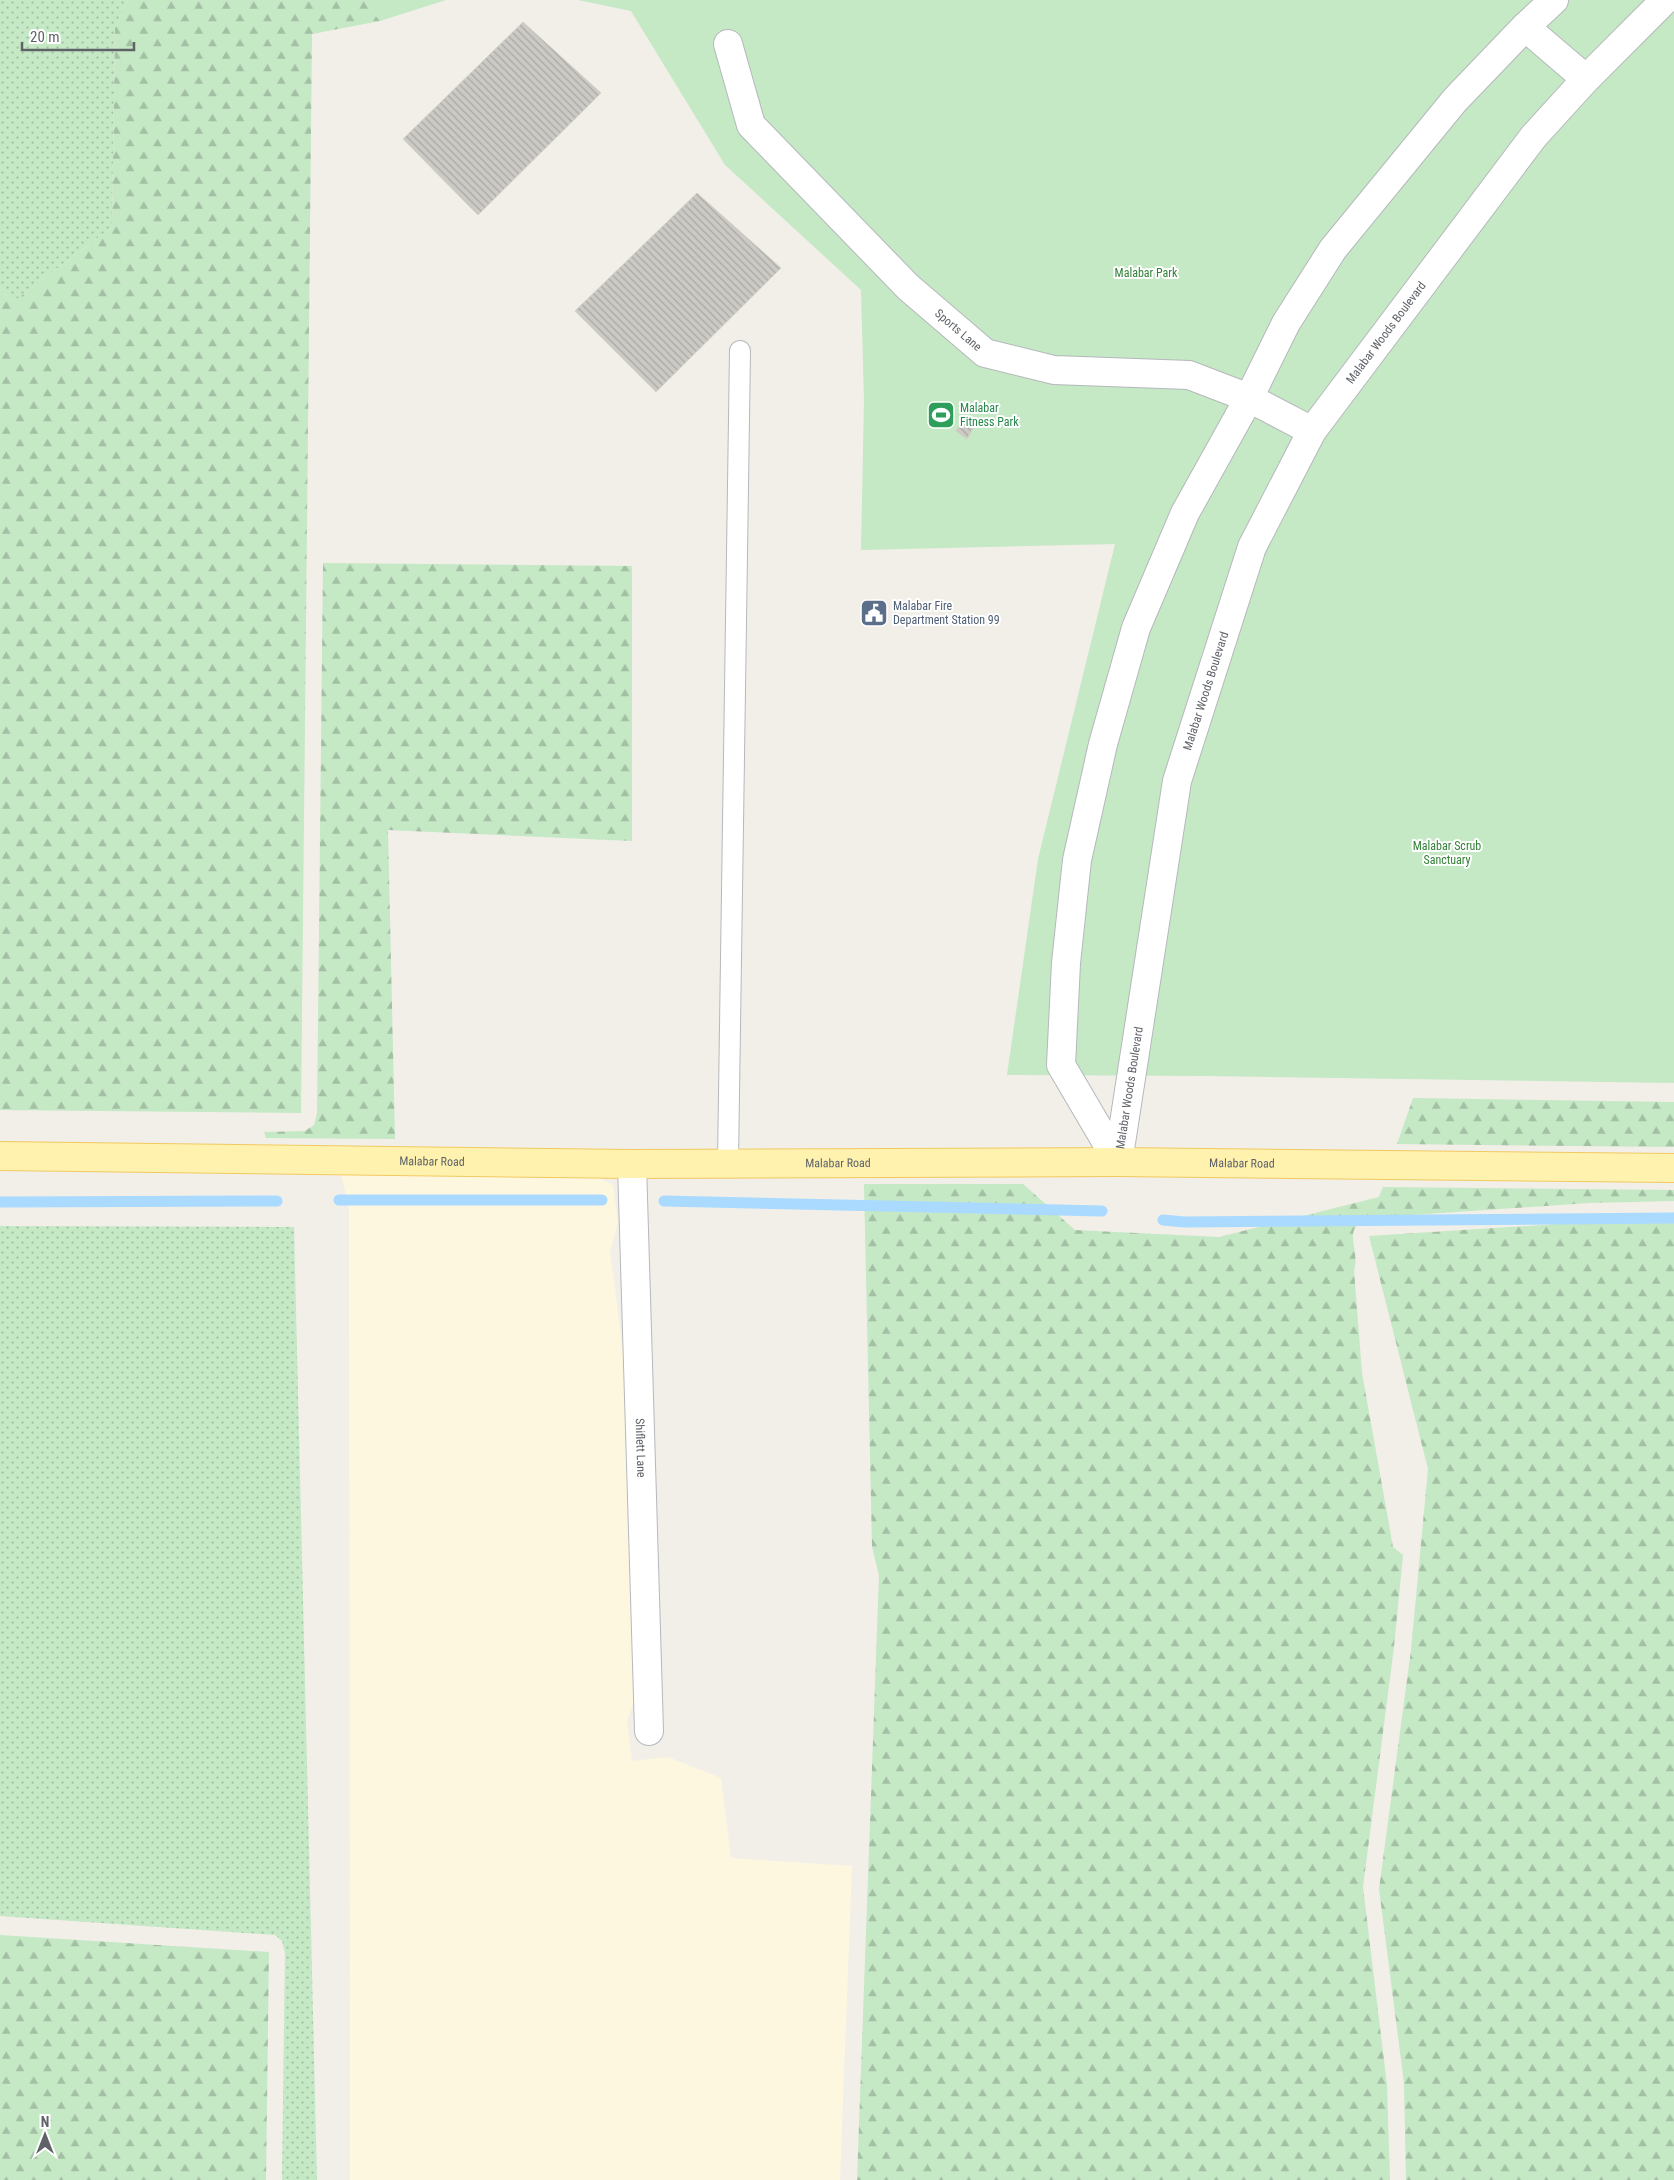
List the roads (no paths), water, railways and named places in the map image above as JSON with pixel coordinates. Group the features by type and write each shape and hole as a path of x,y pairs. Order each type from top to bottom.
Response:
{"main road":[{"name":"Malabar Road","path":"0,1156 632,1164 728,1162 1118,1162 1674,1168"}],"street":[{"name":"Malabar Woods Boulevard","path":"1118,1162 1061,1065 1066,963 1077,860 1103,744 1136,628 1185,513 1249,398 1286,323 1333,249 1455,100 1525,27 1554,0"},
{"name":"Malabar Woods Boulevard","path":"1118,1162 1177,781 1252,547 1312,431 1534,136 1586,79 1665,0"},
{"path":"1525,27 1586,79"},
{"name":"Sports Lane","path":"728,44 751,125 908,287 985,353 1054,370 1189,375 1249,398 1312,431"},
{"name":"Shiflett Lane","path":"632,1164 649,1731"}],"lane":[{"path":"728,1162 740,351"}],"waterway":[{"path":"339,1200 602,1200"},
{"path":"0,1202 277,1201"},
{"path":"664,1201 1102,1211"},
{"path":"1163,1220 1184,1222 1674,1218"}],"place":[{"name":"Malabar Fitness Park","path":"941,415"},
{"name":"Malabar Fire Department Station 99","path":"874,613"}],"park label":[{"name":"Malabar Park","path":"1146,273"},
{"name":"Malabar Scrub Sanctuary","path":"1447,853"}]}
